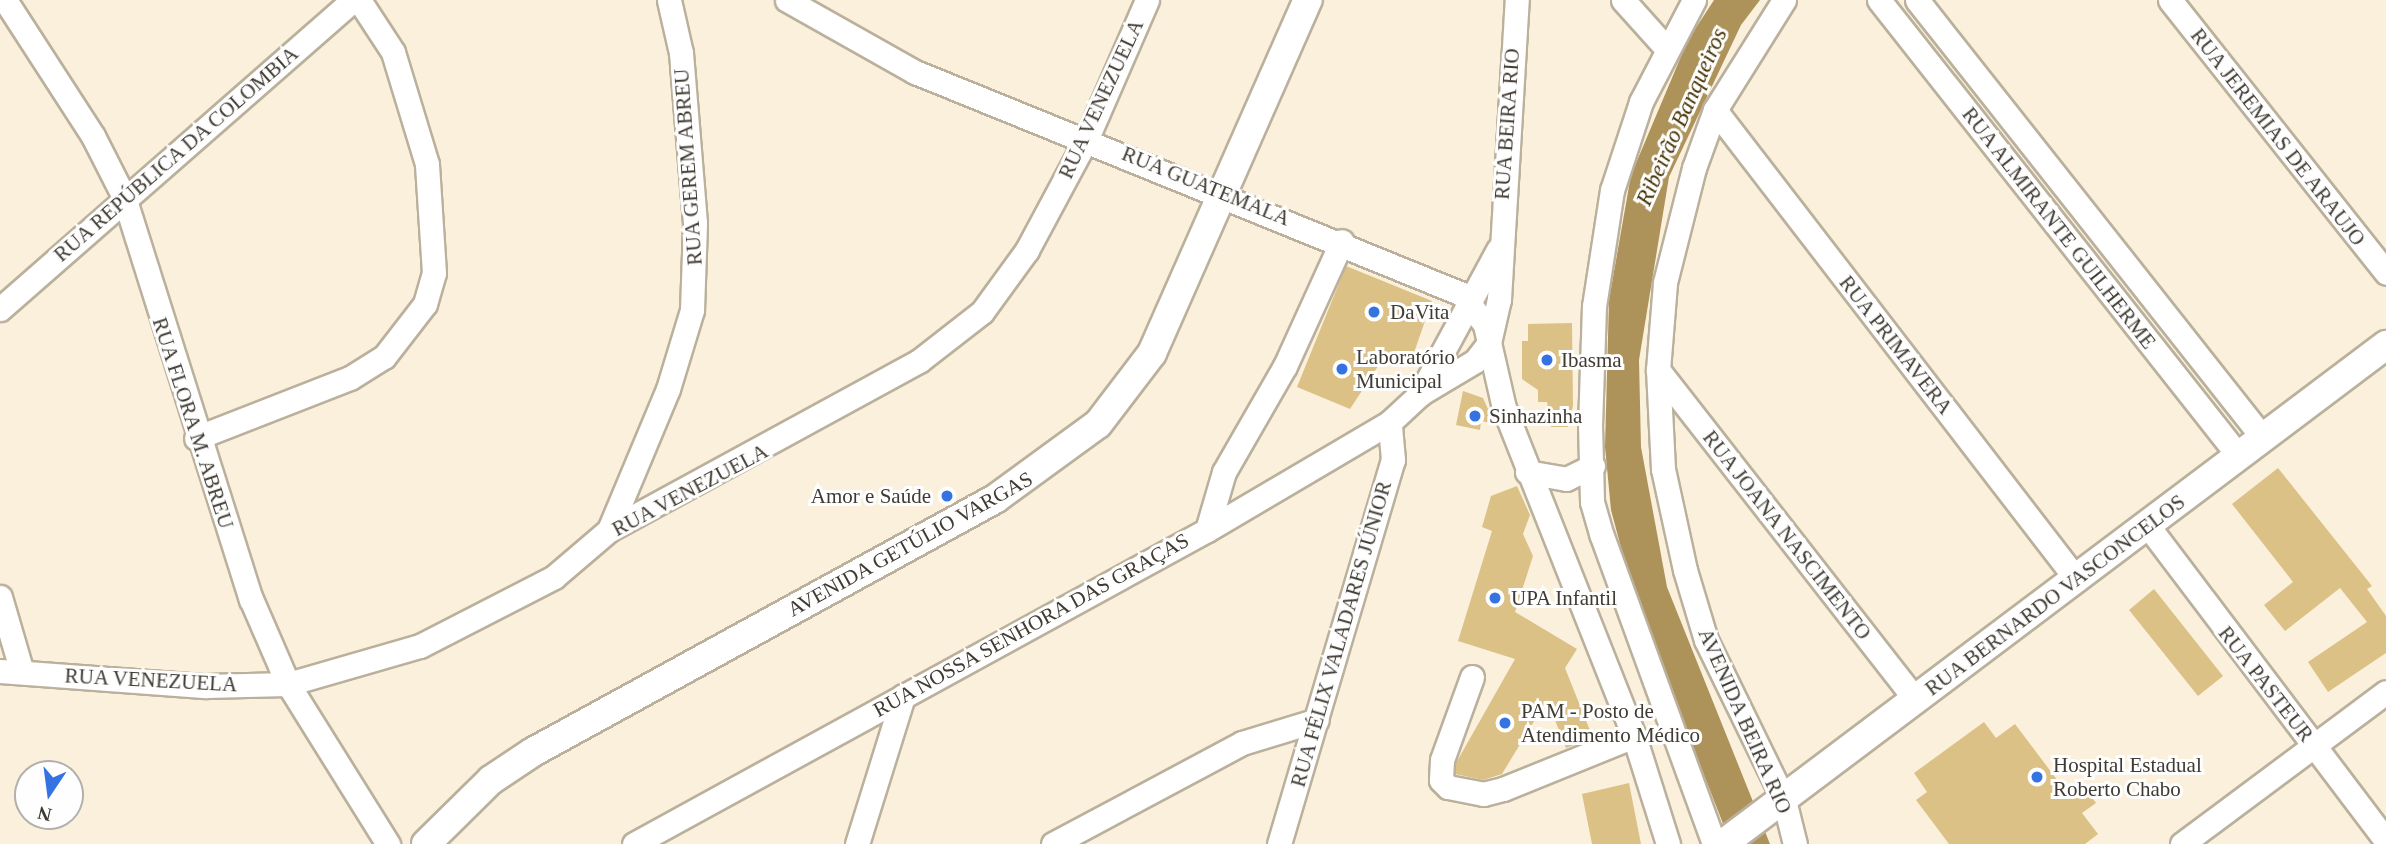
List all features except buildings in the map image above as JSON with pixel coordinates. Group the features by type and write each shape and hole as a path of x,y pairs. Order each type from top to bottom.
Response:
{"main road":[{"name":"AVENIDA GETÚLIO VARGAS","path":"426,844 491,780 533,752 995,499 1067,450 1098,424 1138,375 1227,195 1308,0"},
{"name":"RUA BERNARDO VASCONCELOS","path":"1723,844 2386,345"}],"street":[{"name":"RUA FLORA M. ABREU","path":"5,0 93,136 124,197 197,438 251,598 288,684 388,844"},
{"name":"RUA REPÚBLICA DA COLOMBIA","path":"0,309 124,197 356,0"},
{"path":"197,438 350,378 384,357 425,304 434,273 427,164 393,52 356,0"},
{"name":"RUA GEREM ABREU","path":"609,530 668,389 692,310 695,223 681,53 669,0"},
{"name":"RUA GUATEMALA","path":"787,0 817,8 915,72 1342,241 1454,288 1472,304"},
{"name":"RUA VENEZUELA","path":"11,671 206,686 288,684 419,646 490,615 554,577 609,530 755,455 962,330 1002,289 1087,138 1147,0"},
{"name":"RUA BEIRA RIO","path":"1468,368 1489,343 1499,299 1499,247 1517,0"},
{"path":"1623,0 1666,48"},
{"path":"1693,0 1666,48 1624,146 1601,240 1591,357 1592,502 1714,844"},
{"name":"AVENIDA BEIRA RIO","path":"1784,0 1715,110 1676,232 1658,370 1663,469 1685,570 1706,640 1795,844"},
{"name":"RUA ALMIRANTE GUILHERME","path":"1879,0 2238,455"},
{"name":"RUA ALMIRANTE GUILHERME","path":"1917,0 2263,438"},
{"name":"RUA JEREMIAS DE ARAUJO","path":"2170,0 2386,273"},
{"name":"RUA PRIMAVERA","path":"1715,110 2077,580"},
{"path":"1207,530 1224,472 1285,366 1342,241"},
{"name":"RUA BEIRA RIO","path":"1499,247 1472,304 1452,336 1468,368 1504,408"},
{"name":"RUA BEIRA RIO","path":"1472,304 1489,343 1504,408 1527,472 1634,736 1668,844"},
{"path":"1452,336 1489,343"},
{"name":"RUA NOSSA SENHORA DAS GRAÇAS","path":"1420,394 1452,336"},
{"name":"RUA NOSSA SENHORA DAS GRAÇAS","path":"643,842 1207,530 1390,422 1420,394 1468,368"},
{"name":"RUA JOANA NASCIMENTO","path":"1658,370 1916,700"},
{"name":"RUA FÉLIX VALADARES JÚNIOR","path":"1279,844 1393,460 1390,422"},
{"path":"1527,472 1566,479 1592,466"},
{"path":"1541,503 1550,487 1566,483 1592,502"},
{"name":"RUA PASTEUR","path":"2148,526 2386,841"},
{"path":"0,597 11,671"},
{"path":"1472,677 1440,770 1441,780 1460,791 1483,794 1546,776 1634,736"},
{"path":"2182,844 2386,692"},
{"path":"857,844 903,696"},
{"path":"1061,841 1242,743 1317,720"}],"water":[{"name":"Ribeirão Banqueiros","path":"1714,0 1760,0 1741,25 1669,177 1639,360 1641,447 1667,587 1770,844 1731,844 1634,596 1611,510 1605,447 1609,300 1631,175 1688,40"}],"place":[{"name":"DaVita","path":"1374,312"},
{"name":"Ibasma","path":"1547,360"},
{"name":"Laboratório Municipal","path":"1342,369"},
{"name":"Sinhazinha","path":"1475,416"},
{"name":"Amor e Saúde","path":"947,496"},
{"name":"UPA Infantil","path":"1495,598"},
{"name":"PAM - Posto de Atendimento Médico","path":"1505,723"},
{"name":"Hospital Estadual Roberto Chabo","path":"2037,777"}]}
